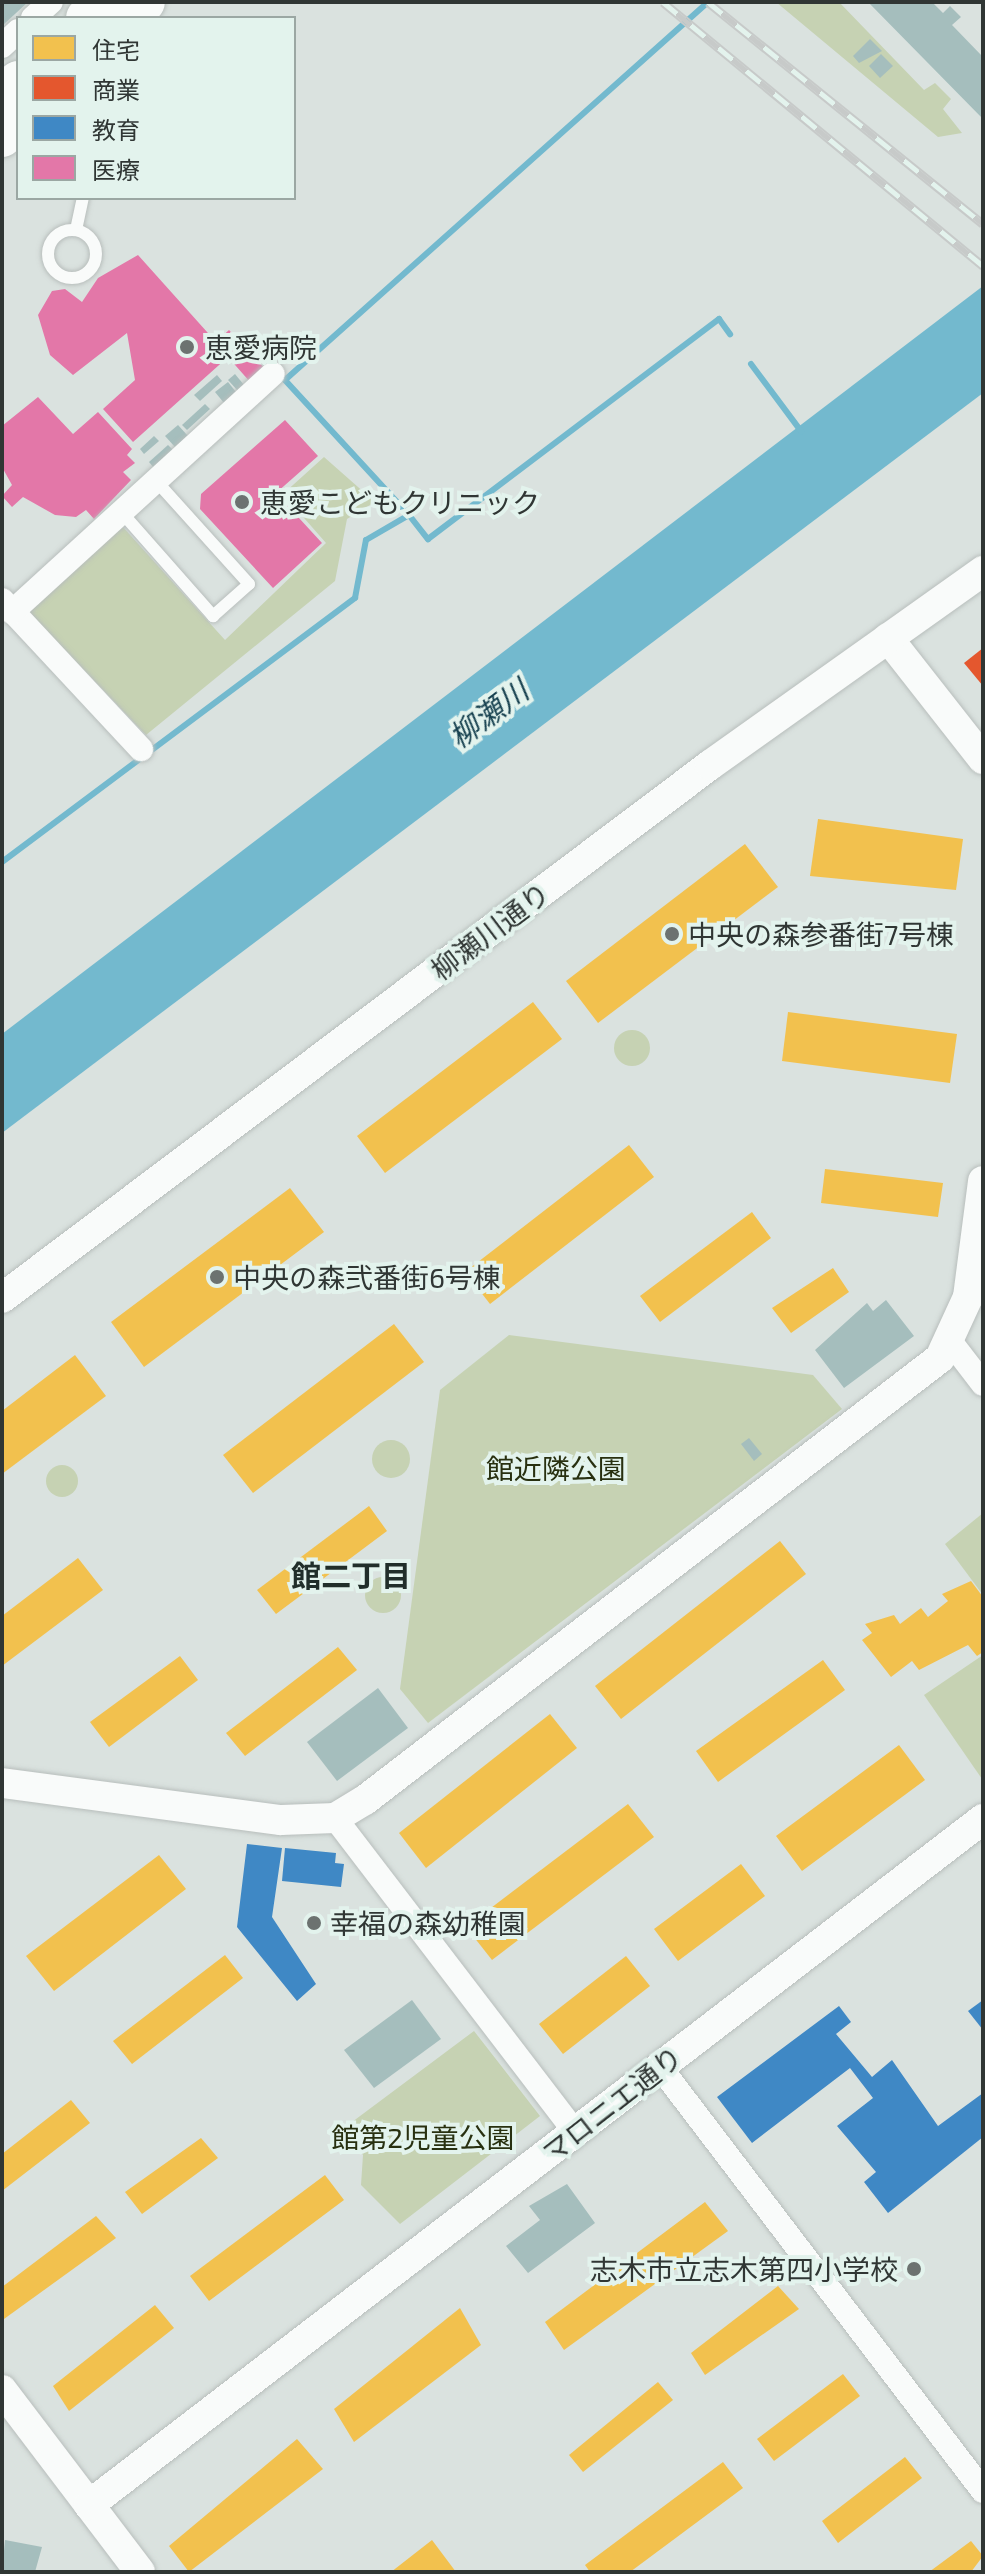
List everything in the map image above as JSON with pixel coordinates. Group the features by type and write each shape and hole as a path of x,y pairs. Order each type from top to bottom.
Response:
{"highway":[{"path":"88,16 103,2"},
{"path":"130,16 145,2"}],"street":[{"path":"35,16 51,2"},
{"path":"141,749 7,606 44,570 124,515 273,374"},
{"name":"柳瀬川通り","path":"2,1298 888,638 983,571"},
{"path":"888,638 983,759"},
{"path":"2,1783 281,1820 335,1818 932,1364 950,1341 968,1297 983,1181"},
{"path":"950,1341 983,1384"},
{"path":"335,1818 575,2132"},
{"name":"マロニエ通り","path":"89,2505 983,1819"},
{"path":"660,2067 983,2491"},
{"path":"2,2390 140,2572"}],"lane":[{"path":"76,230 83,200"},
{"path":"76,230 97,254 85,275 69,279 54,271 48,249 56,237 76,230"},
{"path":"124,515 213,616 249,584 158,483"}],"green space":[{"path":"776,2 839,2 924,90 935,83 951,99 943,109 962,133 938,137"},
{"path":"324,457 375,502 347,519 335,581 146,735 27,610 122,526 225,640 326,543 283,494"},
{"path":"632,1030 645,1035 650,1048 645,1061 632,1066 619,1061 614,1048 619,1035"},
{"name":"館近隣公園","path":"509,1335 813,1375 842,1409 428,1723 400,1689 440,1390"},
{"path":"391,1440 405,1445 410,1459 405,1473 391,1478 377,1473 372,1459 377,1445"},
{"path":"62,1465 73,1470 78,1481 73,1492 62,1497 51,1492 46,1481 51,1470"},
{"path":"983,1513 983,1595 945,1544"},
{"path":"383,1577 396,1582 401,1595 396,1608 383,1613 370,1608 365,1595 370,1582"},
{"path":"983,1655 983,1778 982,1779 924,1695"},
{"name":"館第2児童公園","path":"474,2031 540,2116 400,2224 361,2185 363,2155 344,2128"}],"water":[{"name":"柳瀬川","path":"983,286 983,393 2,1133 2,1034"}],"building: 住宅":[{"path":"818,819 963,839 956,890 810,876"},
{"name":"中央の森参番街7号棟","path":"745,844 778,887 598,1023 566,981"},
{"path":"533,1002 562,1039 385,1173 357,1136"},
{"path":"788,1012 957,1034 950,1083 782,1061"},
{"path":"629,1145 654,1177 490,1304 465,1272"},
{"path":"825,1169 943,1183 938,1217 821,1203"},
{"name":"中央の森弐番街6号棟","path":"290,1188 324,1232 144,1367 111,1322"},
{"path":"752,1212 771,1238 660,1322 640,1296"},
{"path":"833,1268 849,1292 791,1333 772,1308"},
{"path":"394,1324 424,1362 253,1493 223,1455"},
{"path":"75,1355 106,1396 2,1474 2,1411"},
{"path":"369,1506 387,1531 276,1614 257,1590"},
{"path":"780,1541 806,1574 621,1719 595,1686"},
{"path":"78,1558 103,1590 2,1666 2,1616"},
{"path":"971,1581 983,1597 983,1652 977,1656 968,1645 919,1670 912,1661 891,1677 862,1640 872,1633 865,1624 894,1615 900,1624 921,1608 928,1617 948,1601 942,1594"},
{"path":"338,1647 357,1670 245,1756 226,1733"},
{"path":"180,1656 198,1680 109,1747 90,1722"},
{"path":"823,1660 845,1690 718,1782 696,1751"},
{"path":"550,1714 577,1748 426,1868 399,1833"},
{"path":"899,1745 925,1780 802,1871 776,1836"},
{"path":"628,1804 654,1837 492,1960 466,1927"},
{"path":"159,1855 186,1889 54,1991 26,1956"},
{"path":"741,1864 765,1896 678,1961 654,1929"},
{"path":"225,1955 243,1978 132,2064 113,2041"},
{"path":"626,1956 650,1986 563,2054 539,2024"},
{"path":"71,2100 90,2123 2,2191 2,2154"},
{"path":"201,2138 218,2158 142,2214 125,2192"},
{"path":"325,2175 344,2200 209,2301 190,2276"},
{"path":"705,2202 728,2231 564,2350 545,2322"},
{"path":"96,2216 116,2238 4,2319 2,2287"},
{"path":"778,2286 799,2309 705,2375 691,2353"},
{"path":"155,2305 174,2328 69,2411 53,2386"},
{"path":"460,2308 481,2345 354,2442 334,2409"},
{"path":"843,2374 860,2396 774,2461 757,2439"},
{"path":"658,2382 673,2400 583,2472 569,2455"},
{"path":"297,2439 323,2469 189,2572 169,2546"},
{"path":"905,2457 922,2478 838,2543 822,2521"},
{"path":"723,2462 743,2488 630,2572 590,2572 585,2565"},
{"path":"432,2540 456,2572 391,2572"},
{"path":"971,2541 983,2556 971,2572 929,2572"}],"building: 商業":[{"path":"983,648 983,686 964,663"}],"building: 教育":[{"path":"247,1844 282,1848 272,1917 316,1984 297,2001 237,1927"},
{"path":"285,1848 336,1853 335,1863 344,1864 341,1887 282,1881"},
{"path":"983,2000 983,2030 968,2011"},
{"path":"839,2006 851,2022 836,2034 872,2077 892,2060 938,2126 983,2093 983,2137 888,2213 864,2182 876,2172 837,2126 873,2098 850,2068 752,2143 717,2097"}],"building: 医療":[{"name":"恵愛病院","path":"138,255 216,342 229,330 266,370 251,383 228,357 133,442 103,409 135,380 127,333 73,375 50,355 38,315 52,291 65,289 82,302 98,278"},
{"path":"38,397 73,434 98,412 132,449 127,455 135,463 123,472 131,480 94,519 86,510 76,517 55,515 23,497 12,507 2,496 12,485 2,467 2,426"},
{"name":"恵愛こどもクリニック","path":"285,420 318,456 276,493 322,543 273,588 200,509 201,494"}],"building: その他":[{"path":"2,2 28,2 2,26"},
{"path":"868,2 932,2 943,13 950,6 961,17 952,25 983,57 983,119"},
{"path":"870,39 882,51 859,63 853,56"},
{"path":"881,54 893,66 880,78 869,66"},
{"path":"235,374 244,385 238,391 228,380"},
{"path":"217,375 222,381 200,401 194,395"},
{"path":"228,382 236,392 224,403 215,392"},
{"path":"205,404 210,409 187,430 182,425"},
{"path":"178,425 188,436 175,447 165,436"},
{"path":"154,436 159,441 144,454 140,449"},
{"path":"168,445 173,450 154,468 149,462"},
{"path":"886,1300 914,1336 844,1388 815,1350 867,1303 873,1311"},
{"path":"749,1438 762,1454 754,1461 741,1444"},
{"path":"378,1688 408,1728 337,1781 307,1742"},
{"path":"412,2000 441,2039 374,2088 344,2050"},
{"path":"567,2184 595,2223 528,2273 506,2246 540,2220 529,2206"},
{"path":"5,2540 42,2547 35,2572 2,2572"}],"waterway":[{"path":"2,862 355,598 366,540 409,515 285,380 708,2"},
{"path":"409,515 428,539 719,319 730,334"},
{"path":"751,364 801,431"}],"railway":[{"path":"663,2 983,266"},
{"path":"708,2 983,224"}],"place":[{"name":"恵愛病院","path":"187,347"},
{"name":"恵愛こどもクリニック","path":"242,502"},
{"name":"中央の森参番街7号棟","path":"672,934"},
{"name":"中央の森弐番街6号棟","path":"217,1277"},
{"name":"幸福の森幼稚園","path":"314,1923"},
{"name":"志木市立志木第四小学校","path":"914,2269"}],"district":[{"name":"館二丁目","path":"351,1575"}]}
